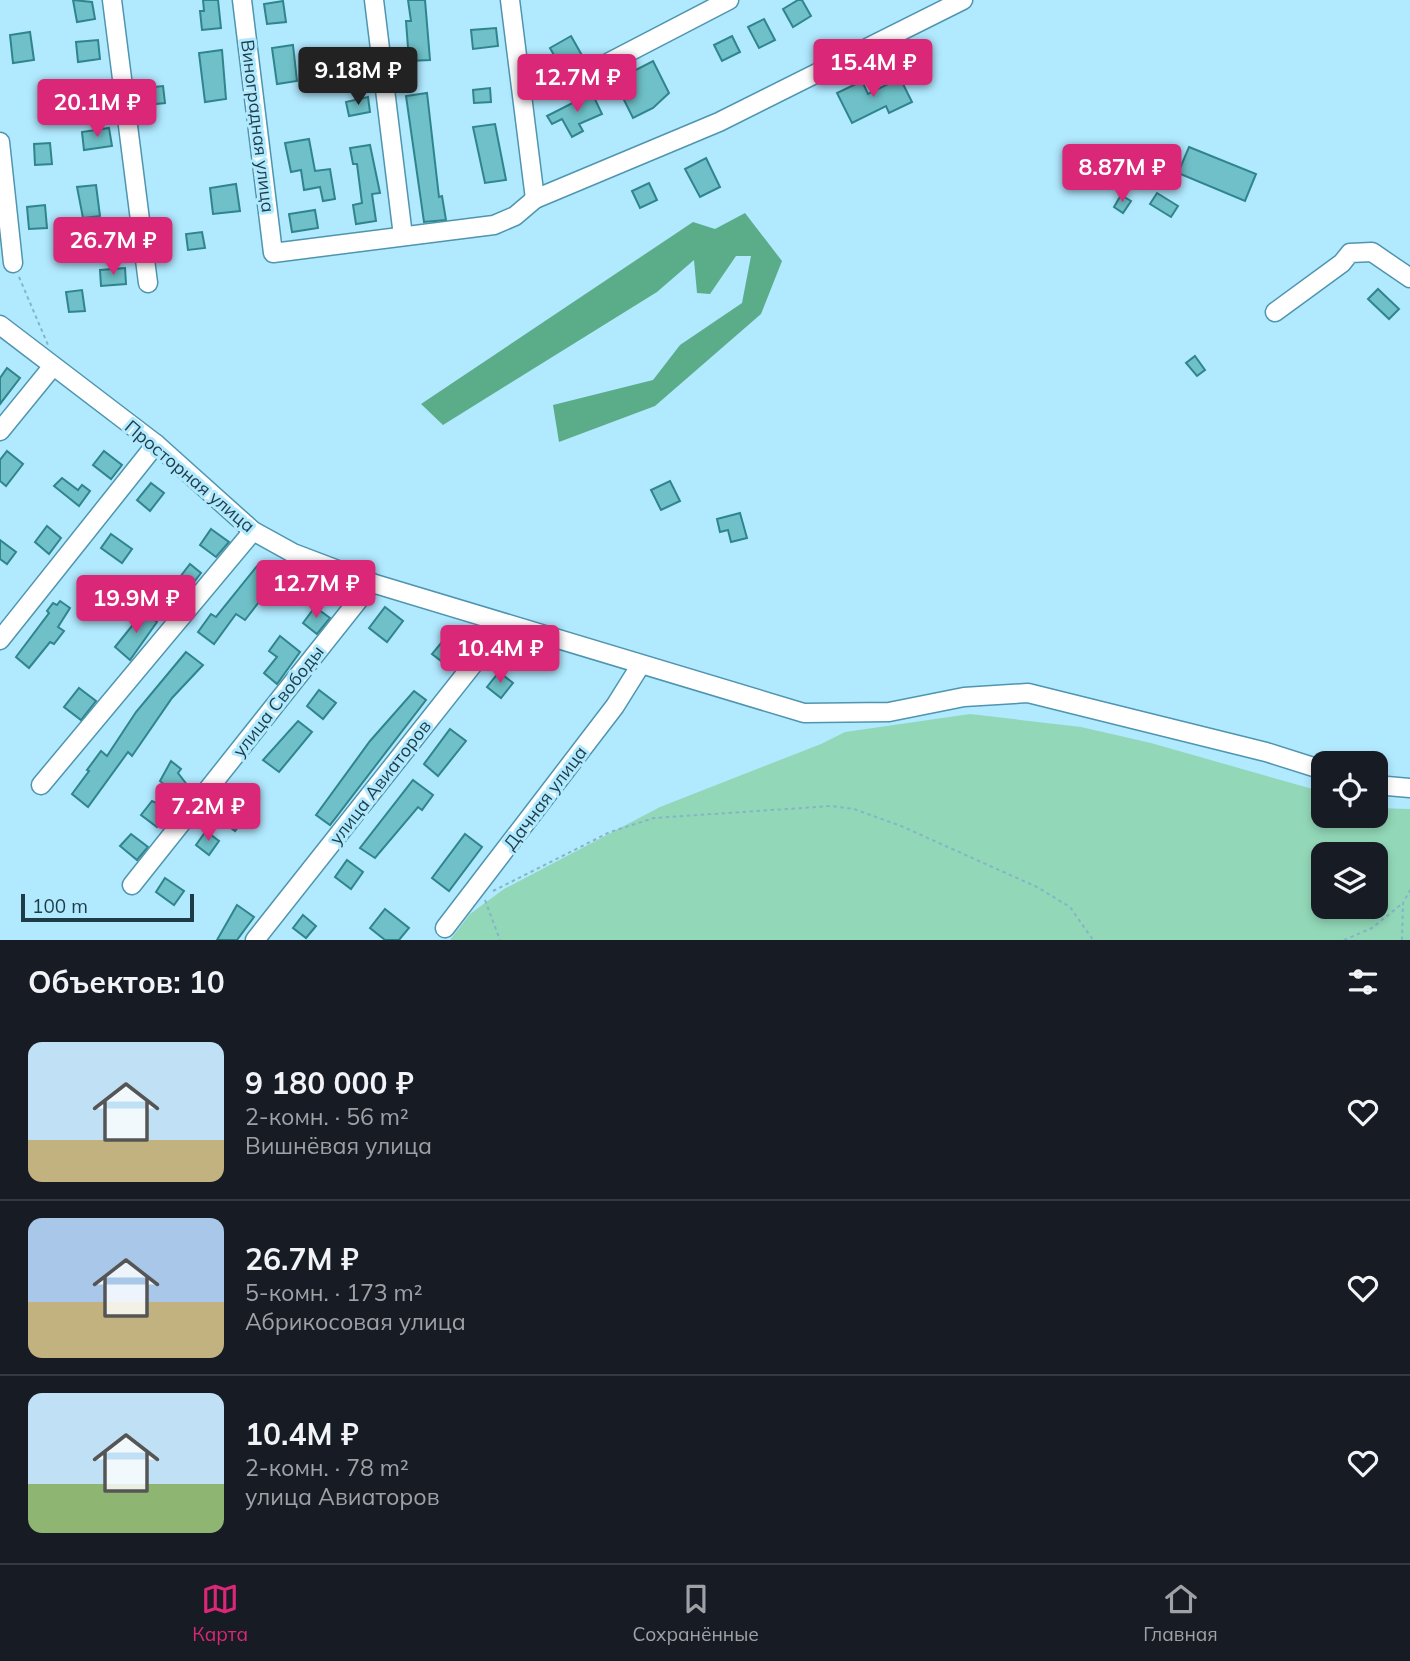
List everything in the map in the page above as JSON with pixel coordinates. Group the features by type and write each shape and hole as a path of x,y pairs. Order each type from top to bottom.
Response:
{"street":[{"path":"112,0 148,283"},
{"name":"Виноградная улица","path":"242,0 273,253 403,236"},
{"path":"374,0 403,236 494,225 515,216 535,199 719,122 963,0"},
{"path":"510,0 535,199"},
{"path":"600,67 729,0"},
{"path":"0,142 13,263"},
{"path":"1275,312 1342,263 1350,253 1372,252 1410,278"},
{"name":"Просторная улица","path":"0,325 156,444 253,531 293,553 372,583 640,666 804,713 889,712 964,697 1028,693 1266,752 1311,766"},
{"path":"0,431 53,366"},
{"path":"0,640 156,444"},
{"path":"41,785 253,531"},
{"name":"улица Свободы","path":"132,885 372,583"},
{"name":"улица Авиаторов","path":"255,940 505,624"},
{"name":"Дачная улица","path":"445,928 615,706 640,666"},
{"path":"1388,786 1410,788"}],"path":[{"path":"13,263 49,341 46,351 53,366"},
{"path":"500,940 483,896 610,832 654,818 831,806 854,809 901,825 1037,887 1070,907 1093,940"},
{"path":"1344,940 1372,928 1403,903 1410,890"},
{"path":"1402,940 1403,903"}],"green space":[{"path":"745,213 782,261 761,314 655,406 559,442 553,405 653,380 680,345 742,303 751,256 736,256 710,294 697,293 694,260 657,292 443,425 421,404 693,222 715,229"},
{"path":"970,714 1081,727 1151,743 1311,789 1311,828 1388,828 1388,808 1410,809 1410,940 450,940 470,914 504,889 660,807 821,744 845,732"}],"building":[{"path":"73,0 92,2 95,19 77,22"},
{"path":"203,0 218,0 221,28 202,30 200,11 204,11"},
{"path":"408,0 425,0 430,60 409,61 406,21 411,21"},
{"path":"802,0 811,16 793,27 783,9"},
{"path":"283,1 286,22 267,24 264,4"},
{"path":"764,19 775,40 759,48 748,27"},
{"path":"496,28 498,46 473,49 471,30"},
{"path":"30,32 34,60 13,63 10,35"},
{"path":"571,36 584,59 563,71 550,48"},
{"path":"732,36 740,52 722,61 714,45"},
{"path":"98,40 100,59 78,62 76,42"},
{"path":"293,45 297,81 277,84 272,48"},
{"path":"222,50 226,99 205,102 199,53"},
{"path":"653,61 669,93 653,108 633,118 611,74 627,66 630,73"},
{"path":"900,78 912,102 889,113 886,106 852,123 837,93 862,81 868,94"},
{"path":"163,86 165,103 147,105 145,88"},
{"path":"490,88 491,102 474,103 473,90"},
{"path":"427,93 439,197 442,196 446,220 424,222 406,96"},
{"path":"592,93 602,114 579,124 583,131 572,137 562,119 552,124 547,116"},
{"path":"99,95 100,104 73,107 72,98"},
{"path":"368,97 370,112 349,116 346,102"},
{"path":"495,124 506,180 485,183 473,127"},
{"path":"109,128 112,146 84,150 82,132"},
{"path":"309,139 315,171 330,169 335,199 323,201 320,187 304,190 301,170 291,172 285,143"},
{"path":"50,143 52,164 35,165 34,144"},
{"path":"370,145 380,193 372,194 376,221 356,224 353,205 362,203 357,164 353,164 350,148"},
{"path":"1189,147 1256,174 1245,201 1178,173"},
{"path":"706,158 720,187 700,197 685,169"},
{"path":"649,183 657,200 640,208 632,191"},
{"path":"236,184 240,211 213,214 210,188"},
{"path":"96,185 100,216 83,218 77,187"},
{"path":"1157,193 1178,206 1171,217 1150,204"},
{"path":"1121,195 1131,201 1123,213 1114,207"},
{"path":"45,205 47,228 29,229 27,207"},
{"path":"315,210 318,228 292,232 289,214"},
{"path":"119,230 120,249 101,250 99,232"},
{"path":"202,232 205,248 188,250 186,234"},
{"path":"125,268 126,284 101,286 100,270"},
{"path":"1378,289 1399,309 1389,319 1368,299"},
{"path":"82,290 85,311 69,312 66,292"},
{"path":"1195,356 1205,370 1197,376 1186,363"},
{"path":"7,368 20,378 0,404 0,378"},
{"path":"7,451 23,464 6,486 0,481 0,460"},
{"path":"104,451 122,465 111,479 93,465"},
{"path":"62,478 78,490 82,485 90,491 79,506 54,486"},
{"path":"670,481 680,501 661,510 651,490"},
{"path":"151,483 164,493 150,511 137,500"},
{"path":"740,513 747,538 731,542 728,530 720,532 717,519"},
{"path":"47,526 61,538 49,554 35,542"},
{"path":"211,529 229,542 216,557 200,545"},
{"path":"111,534 132,549 122,563 101,548"},
{"path":"0,540 16,552 7,564 0,559"},
{"path":"190,564 201,573 172,610 165,604 169,598 163,593 170,583 173,586"},
{"path":"257,566 276,580 245,620 236,614 214,644 198,632 211,614 216,617"},
{"path":"60,601 70,608 58,627 64,631 54,644 50,642 29,668 16,657 49,613 47,611 53,603 57,605"},
{"path":"315,607 330,618 317,634 303,623"},
{"path":"385,607 403,621 387,642 369,628"},
{"path":"144,611 157,622 130,660 115,647"},
{"path":"451,631 468,644 449,667 432,654"},
{"path":"280,636 300,652 277,684 264,673 277,657 269,651"},
{"path":"186,652 203,665 172,698 132,756 128,752 88,807 72,794 89,771 87,770 101,751 107,756 136,712"},
{"path":"499,672 513,683 501,698 487,687"},
{"path":"79,688 96,701 81,720 64,707"},
{"path":"319,690 336,703 323,719 307,706"},
{"path":"414,691 426,700 330,825 316,815 370,741"},
{"path":"298,721 312,732 279,772 263,760"},
{"path":"450,729 466,741 438,776 424,764"},
{"path":"171,761 181,769 178,773 188,786 157,827 141,815 152,801 156,803 166,786 160,781"},
{"path":"413,780 433,795 422,810 418,807 375,858 360,848"},
{"path":"232,800 249,813 235,831 218,818"},
{"path":"206,831 219,841 209,855 196,845"},
{"path":"131,834 148,847 137,860 120,846"},
{"path":"465,834 482,847 449,891 432,878"},
{"path":"347,860 363,872 351,889 335,877"},
{"path":"165,878 184,891 174,905 156,892"},
{"path":"237,905 254,917 237,940 217,940"},
{"path":"385,909 409,928 399,940 385,940 370,928"},
{"path":"303,915 316,926 306,938 293,928"}]}
